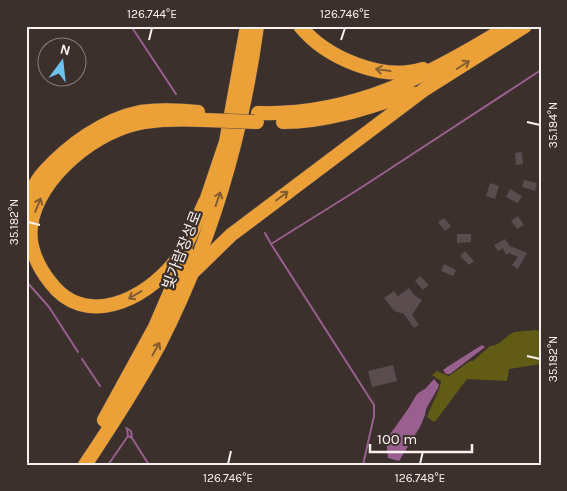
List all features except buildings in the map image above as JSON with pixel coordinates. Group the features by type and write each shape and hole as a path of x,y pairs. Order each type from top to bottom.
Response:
{"highway":[{"name":"빛가람장성로","path":"75,465 102,424 155,327 179,274 226,142 247,26"},
{"name":"빛가람장성로","path":"85,465 124,405 158,345 192,273 220,194 237,136 257,26"},
{"path":"300,26 320,46 344,60 383,72 414,72 448,61"},
{"path":"258,118 330,107 381,93 415,79 502,33 525,26"},
{"path":"192,273 231,235 502,33"},
{"path":"26,202 42,173 86,134 139,112 164,109 205,116 304,122 361,110 425,89"},
{"path":"205,116 144,122 122,128 89,145 66,162 38,202 31,226 33,249 41,270 52,286 66,300 92,308 109,305 129,299 149,286 174,263 188,240 205,202"}],"shaded area":[{"path":"541,331 541,364 509,369 507,381 467,379 434,422 427,417 441,381 432,375 437,371 449,376 470,361 473,361 490,346 494,346 512,333"},
{"path":"482,345 485,347 450,374 446,374 443,370 447,367"},
{"path":"434,379 439,385 426,409 420,427 399,461 388,458 386,440 417,394"}],"waterway":[{"path":"131,26 176,94"},
{"path":"363,465 374,416 374,405 271,244 541,70"},
{"path":"265,233 271,244"},
{"path":"26,281 49,307 78,352"},
{"path":"82,359 100,386"},
{"path":"126,428 131,431 132,438 149,465"},
{"path":"127,429 128,436 132,438"},
{"path":"108,465 128,436"}]}
